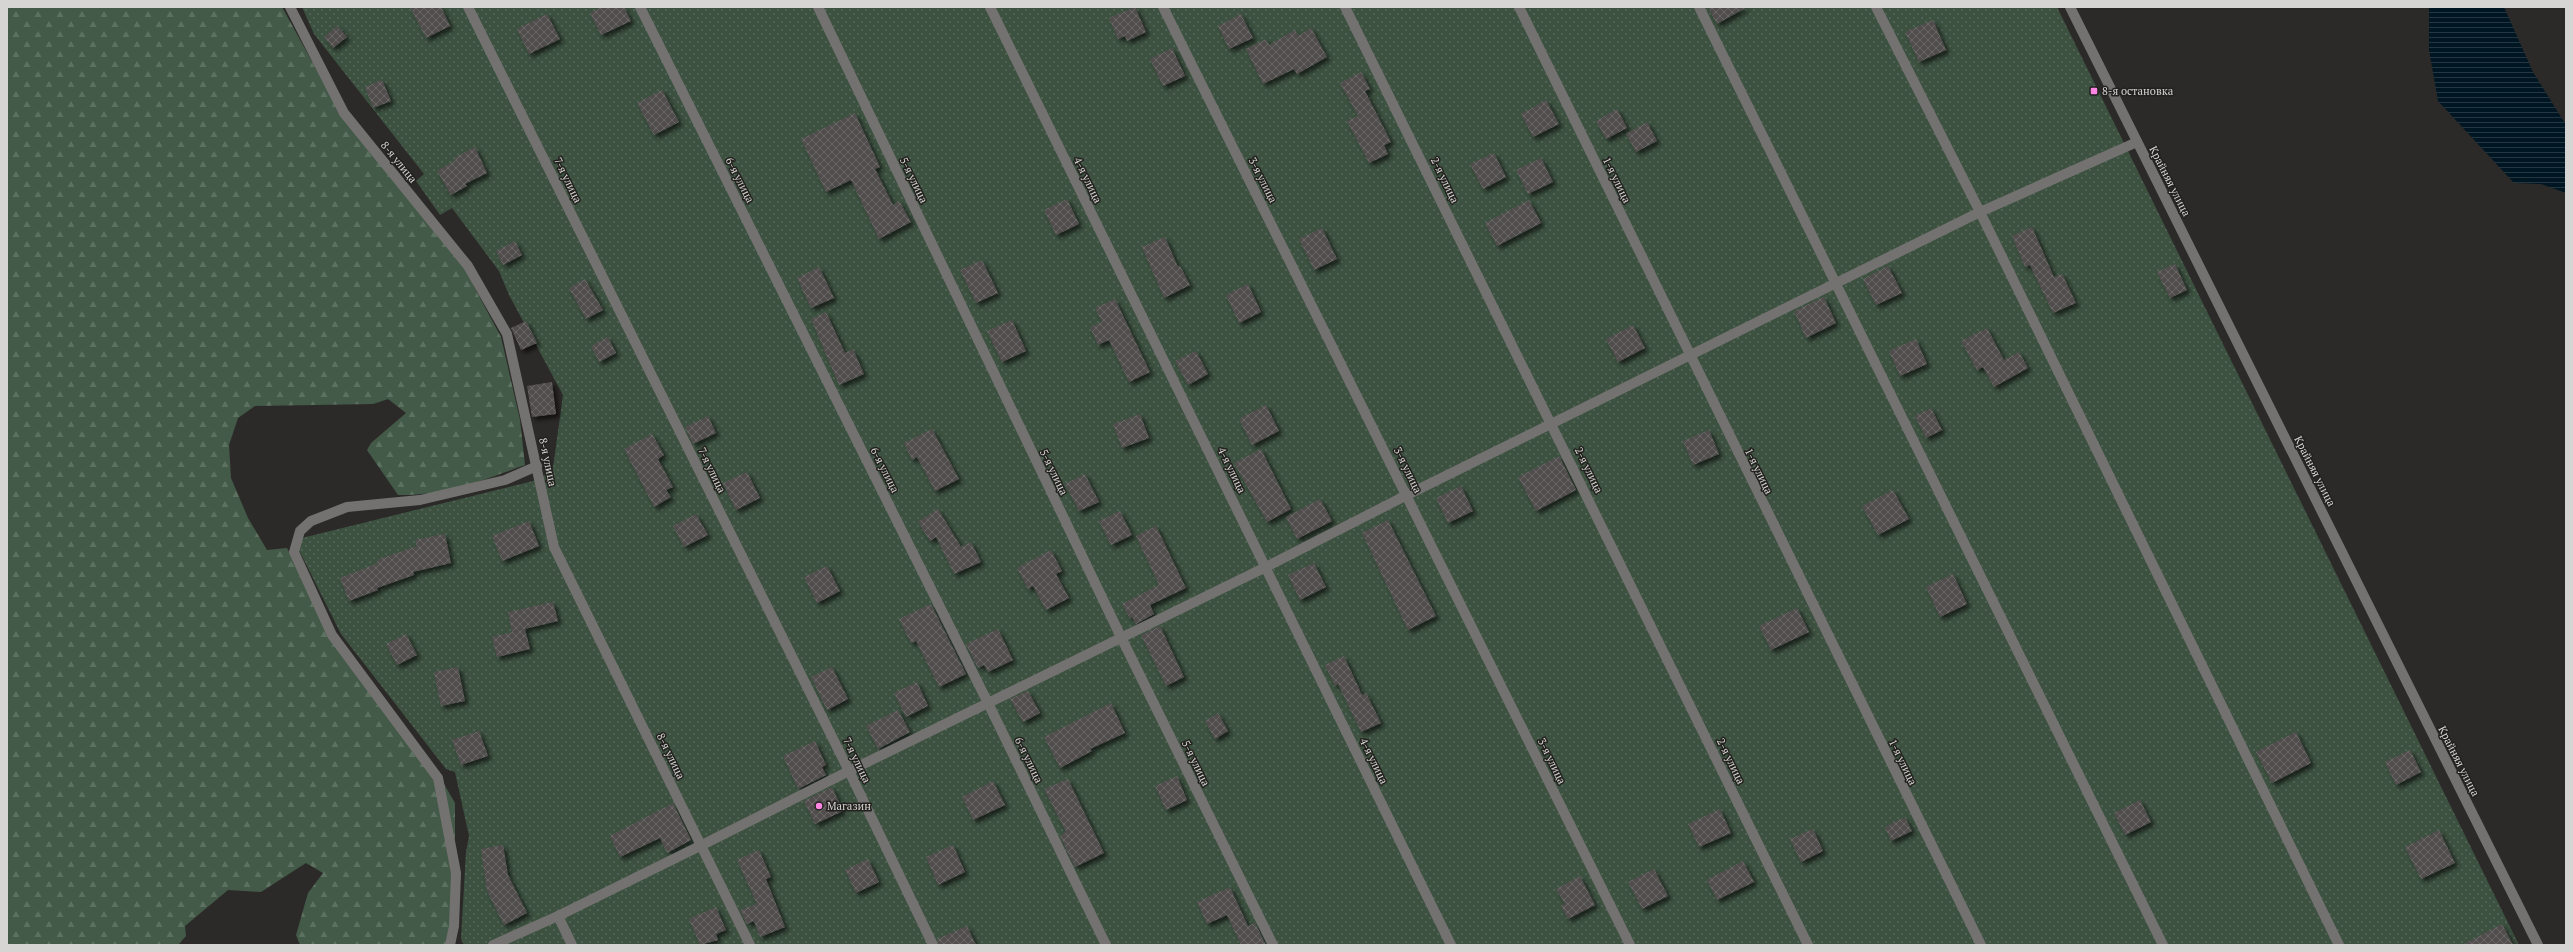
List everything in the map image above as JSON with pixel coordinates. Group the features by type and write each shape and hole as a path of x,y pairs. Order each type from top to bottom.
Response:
{"street":[{"name":"8-я улица","path":"290,7 344,113 468,266 507,334 554,547 750,945"},
{"name":"7-я улица","path":"468,7 849,771 933,945"},
{"name":"6-я улица","path":"640,7 988,703 1106,945"},
{"name":"5-я улица","path":"818,7 1121,637 1273,945"},
{"name":"4-я улица","path":"990,7 1451,945"},
{"name":"3-я улица","path":"1163,7 1630,945"},
{"name":"2-я улица","path":"1345,7 1808,945"},
{"name":"1-я улица","path":"1519,7 1689,356 1980,945"},
{"path":"1699,7 2163,945"},
{"path":"1876,7 1980,212 2339,945"},
{"name":"Крайняя улица","path":"2070,7 2538,945"},
{"path":"493,945 558,916 702,846 849,771 1266,567 1406,495 1837,284 1980,212 2137,142"},
{"path":"450,945 454,926 456,873 438,778 332,635 294,552 300,531 311,521 347,507 420,500 504,480 537,466"},
{"path":"558,916 572,945"}],"green space":[{"path":"7,7 282,7 341,114 465,270 501,337 520,420 525,465 447,490 415,495 398,495 367,450 371,443 406,413 388,399 373,404 255,406 238,418 229,445 231,478 248,518 267,550 287,548 342,655 433,765 455,803 455,873 449,945 300,945 296,935 308,893 323,873 306,863 261,892 228,890 185,926 186,936 178,945 7,945"},
{"path":"302,7 2057,7 2519,945 464,945 461,939 466,852 469,836 455,772 446,769 341,634 299,550 302,538 533,481 547,474 552,475 563,395 509,295 499,271 452,208 440,215 416,181 424,174 314,34"}],"water":[{"path":"2429,7 2504,7 2533,72 2566,125 2566,193 2541,184 2514,183 2438,101 2429,50"}],"building":[{"path":"410,7 441,7 450,26 426,38"},
{"path":"602,7 624,7 631,21 601,35 590,13"},
{"path":"1135,7 1146,32 1127,41 1125,36 1118,39 1109,18"},
{"path":"1708,7 1747,7 1717,24"},
{"path":"547,14 560,39 529,54 517,29"},
{"path":"1241,14 1253,38 1229,49 1218,26"},
{"path":"1933,20 1946,50 1919,62 1905,32"},
{"path":"337,26 347,37 333,48 324,37"},
{"path":"1311,28 1327,57 1297,74 1294,69 1263,84 1246,49 1266,39 1269,45 1295,30 1298,36"},
{"path":"1172,48 1185,76 1163,86 1150,59"},
{"path":"1361,72 1370,89 1365,91 1391,142 1384,145 1388,154 1369,163 1347,121 1358,116 1340,83"},
{"path":"382,80 391,101 373,108 365,87"},
{"path":"662,90 679,122 654,135 637,103"},
{"path":"1546,100 1559,124 1533,137 1521,114"},
{"path":"1617,109 1627,128 1606,139 1596,121"},
{"path":"855,113 880,167 875,169 893,205 899,201 911,222 879,239 851,180 826,192 801,139"},
{"path":"1647,122 1657,141 1636,152 1626,134"},
{"path":"475,147 487,173 465,184 467,186 451,195 437,171 456,160 454,158"},
{"path":"1494,153 1506,177 1483,189 1470,164"},
{"path":"1541,158 1553,182 1528,194 1516,170"},
{"path":"1067,199 1079,224 1056,235 1044,210"},
{"path":"1529,200 1541,223 1497,246 1485,223"},
{"path":"2032,227 2054,277 2062,274 2076,303 2053,313 2030,265 2025,267 2012,236"},
{"path":"1322,228 1337,259 1314,270 1299,239"},
{"path":"1165,237 1178,267 1180,266 1190,285 1164,298 1142,247"},
{"path":"515,241 522,255 503,265 496,251"},
{"path":"982,260 998,293 976,303 960,270"},
{"path":"2175,264 2187,290 2170,298 2157,272"},
{"path":"1888,266 1902,293 1876,305 1863,279"},
{"path":"819,267 834,298 811,308 797,278"},
{"path":"585,279 603,310 586,319 569,288"},
{"path":"1248,284 1261,312 1239,323 1226,295"},
{"path":"1824,297 1836,323 1806,338 1794,311"},
{"path":"1115,299 1150,372 1129,382 1109,340 1098,345 1090,327 1102,322 1095,308"},
{"path":"826,312 845,353 853,349 864,374 839,385 811,319"},
{"path":"1012,320 1026,351 1002,362 987,331"},
{"path":"526,321 537,343 521,350 511,328"},
{"path":"1633,325 1645,348 1618,362 1606,339"},
{"path":"1987,328 2004,360 2019,352 2028,368 1994,387 1983,367 1977,370 1961,341"},
{"path":"608,337 616,353 599,362 591,346"},
{"path":"1916,339 1927,364 1900,376 1889,351"},
{"path":"1196,351 1208,374 1188,385 1175,361"},
{"path":"552,382 556,414 532,417 527,386"},
{"path":"1266,405 1279,431 1252,445 1239,419"},
{"path":"1931,408 1942,430 1926,438 1915,416"},
{"path":"1140,414 1149,438 1122,448 1113,424"},
{"path":"708,416 716,433 693,444 685,427"},
{"path":"932,429 959,479 935,491 917,457 912,460 904,443"},
{"path":"1709,430 1719,454 1693,465 1683,441"},
{"path":"652,434 664,455 658,459 673,487 666,490 671,497 654,507 624,449"},
{"path":"1261,449 1291,509 1267,522 1234,463"},
{"path":"1559,456 1576,490 1536,511 1518,477"},
{"path":"747,472 760,498 736,510 723,483"},
{"path":"1085,474 1099,502 1079,511 1065,484"},
{"path":"1461,486 1473,511 1448,523 1436,498"},
{"path":"1893,490 1909,519 1878,535 1862,506"},
{"path":"1320,499 1332,521 1297,539 1286,517"},
{"path":"938,509 961,547 971,542 981,562 954,574 936,537 930,541 918,522"},
{"path":"1120,511 1132,535 1111,545 1099,521"},
{"path":"696,514 708,535 684,547 673,526"},
{"path":"1388,520 1436,616 1408,630 1362,533"},
{"path":"529,521 539,546 502,561 492,536"},
{"path":"1156,526 1186,588 1150,605 1154,614 1136,624 1132,617 1130,618 1122,604 1159,585 1136,536"},
{"path":"445,534 451,563 413,572 414,575 377,588 378,590 349,601 340,578 378,563 377,560 417,546 415,540"},
{"path":"1051,550 1062,571 1056,574 1069,598 1046,610 1033,586 1028,589 1017,568"},
{"path":"1314,563 1326,587 1300,600 1288,575"},
{"path":"827,566 840,591 817,603 804,577"},
{"path":"1953,574 1967,604 1940,617 1926,587"},
{"path":"553,602 558,621 512,632 508,612"},
{"path":"931,604 966,674 939,687 916,641 911,643 899,619"},
{"path":"1797,608 1809,632 1771,650 1759,626"},
{"path":"1160,626 1184,677 1166,686 1141,635"},
{"path":"525,629 530,649 497,657 492,637"},
{"path":"998,629 1013,660 988,672 984,665 978,668 966,644"},
{"path":"406,634 417,655 397,665 386,644"},
{"path":"1344,656 1362,695 1366,693 1381,723 1361,732 1338,684 1335,686 1325,665"},
{"path":"458,667 465,701 441,706 434,672"},
{"path":"832,667 848,699 827,710 811,677"},
{"path":"917,682 928,706 906,717 894,693"},
{"path":"1028,691 1040,713 1023,722 1010,699"},
{"path":"1111,703 1125,733 1090,749 1092,751 1060,768 1044,737"},
{"path":"898,710 910,732 878,749 866,726"},
{"path":"1218,713 1228,731 1215,739 1205,721"},
{"path":"479,731 488,756 461,765 452,740"},
{"path":"2296,732 2311,763 2272,783 2256,752"},
{"path":"815,741 826,765 822,767 826,775 798,789 783,756"},
{"path":"2410,750 2421,772 2396,785 2385,762"},
{"path":"1177,776 1187,800 1166,810 1155,786"},
{"path":"1068,779 1104,853 1075,867 1060,836 1066,832 1044,789"},
{"path":"993,781 1005,805 973,820 962,797"},
{"path":"832,787 843,811 815,824 804,801"},
{"path":"2140,800 2151,822 2125,835 2114,813"},
{"path":"673,803 691,840 667,853 660,838 620,857 610,836"},
{"path":"1720,809 1731,833 1699,847 1688,824"},
{"path":"1905,817 1912,831 1891,841 1885,827"},
{"path":"1813,829 1823,851 1801,862 1790,839"},
{"path":"2439,830 2455,863 2421,879 2405,847"},
{"path":"503,845 508,875 527,913 504,925 487,891 481,849"},
{"path":"953,845 965,872 938,885 926,857"},
{"path":"759,850 771,877 766,879 785,927 760,937 754,921 747,924 740,910 757,904 737,860"},
{"path":"868,859 879,882 856,893 845,870"},
{"path":"1743,861 1754,882 1717,900 1707,880"},
{"path":"1654,869 1668,896 1642,909 1628,882"},
{"path":"1580,876 1595,905 1568,919 1561,906 1565,904 1556,889"},
{"path":"1230,887 1248,926 1255,923 1266,945 1241,945 1227,915 1207,924 1197,902"},
{"path":"716,907 726,930 716,934 718,940 700,945 689,919"},
{"path":"2502,924 2513,945 2462,945"},
{"path":"967,926 976,945 939,945 937,939"}],"place":[{"name":"8-я остановка","path":"2094,91"},
{"name":"Магазин","path":"819,806"}]}
